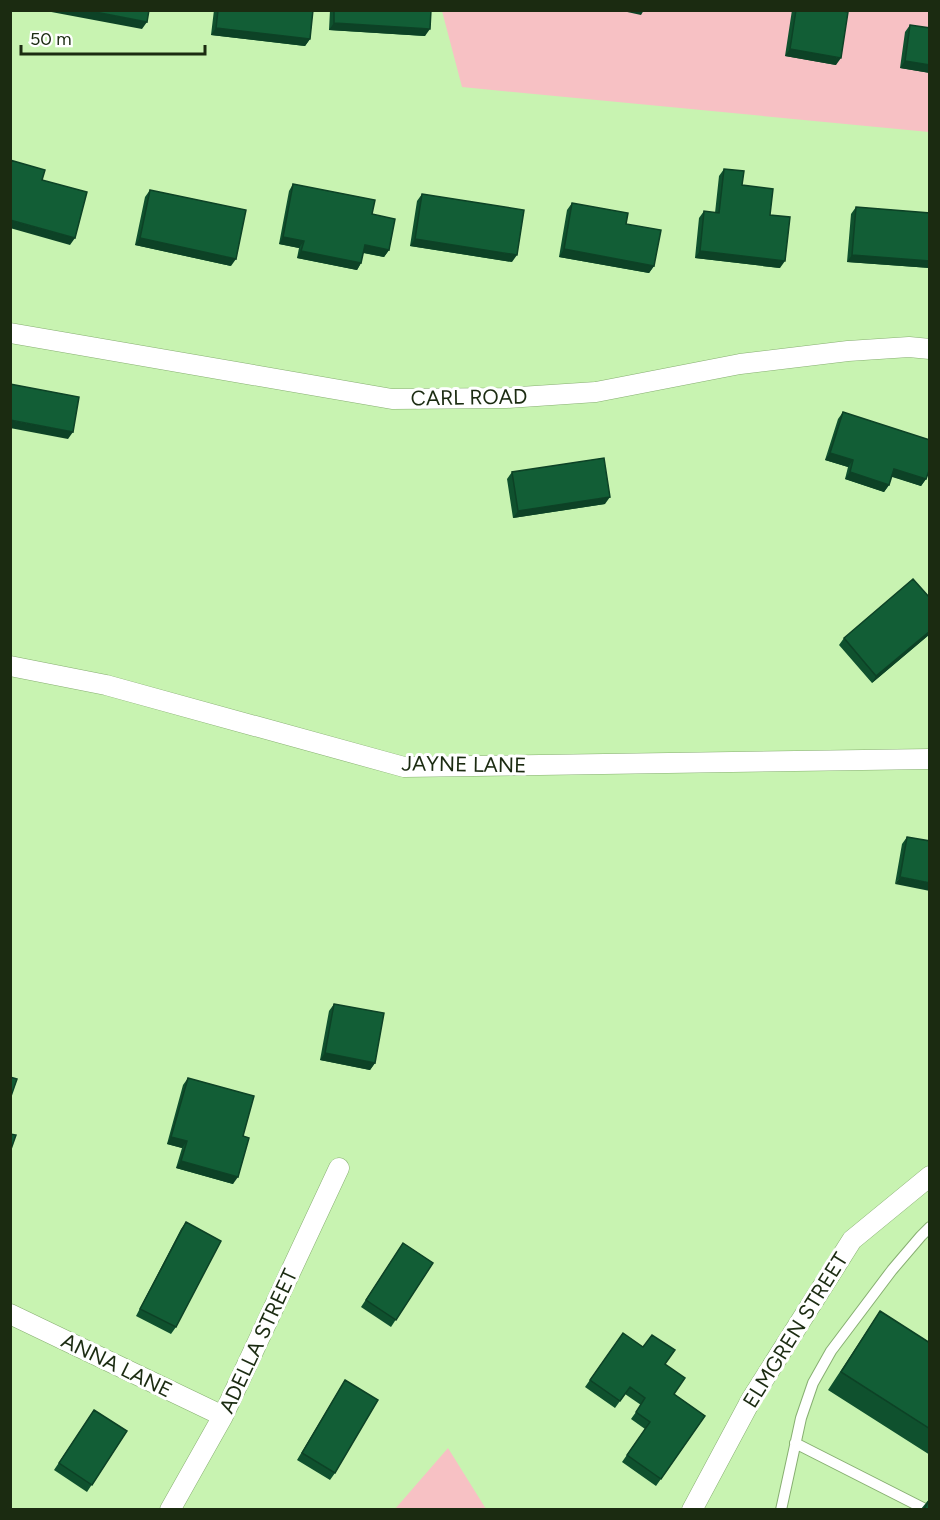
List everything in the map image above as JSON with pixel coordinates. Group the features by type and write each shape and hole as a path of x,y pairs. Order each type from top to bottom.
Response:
{"street":[{"name":"CARL ROAD","path":"10,333 392,399 506,398 596,392 740,364 848,351 909,347 930,349"},
{"name":"JAYNE LANE","path":"10,666 106,685 404,767 930,759"},
{"name":"ADELLA STREET","path":"170,1509 223,1416 339,1168"},
{"name":"ELMGREN STREET","path":"692,1509 752,1398 852,1240 930,1176"},
{"name":"ANNA LANE","path":"10,1314 223,1416"}],"lane":[{"path":"781,1509 801,1418 813,1383 831,1351 892,1270 930,1227"},
{"path":"795,1443 927,1509"}],"shaded area":[{"path":"442,11 929,11 929,132 462,87"},
{"path":"448,1448 486,1509 395,1509"}],"building":[{"path":"85,10 149,10 147,22"},
{"path":"218,10 313,10 310,39 216,28"},
{"path":"334,10 431,10 430,29 334,23"},
{"path":"796,10 848,12 841,58 790,49"},
{"path":"910,25 930,28 930,65 905,61"},
{"path":"10,160 45,170 42,180 87,192 75,238 10,220"},
{"path":"724,169 744,171 742,185 773,189 770,215 790,217 785,261 700,251 704,211 719,213"},
{"path":"293,184 375,200 372,214 395,219 389,250 365,245 361,263 301,251 304,241 283,237"},
{"path":"150,190 246,210 236,259 140,238"},
{"path":"422,194 524,210 517,255 415,239"},
{"path":"572,203 628,213 626,224 661,230 654,266 564,249"},
{"path":"856,207 930,213 930,261 852,255"},
{"path":"10,384 79,397 73,432 10,420"},
{"path":"843,412 930,440 930,468 926,479 894,469 889,485 850,472 853,460 830,453"},
{"path":"604,458 610,497 518,511 512,472"},
{"path":"913,579 930,598 930,631 876,676 844,638"},
{"path":"907,837 930,841 930,883 900,877"},
{"path":"334,1004 384,1013 375,1063 325,1053"},
{"path":"10,1077 17,1079 10,1099"},
{"path":"188,1078 254,1096 243,1136 249,1138 238,1177 181,1161 187,1141 171,1137"},
{"path":"10,1134 16,1135 10,1152"},
{"path":"186,1222 221,1241 176,1327 140,1309"},
{"path":"403,1243 433,1263 396,1320 366,1300"},
{"path":"880,1311 930,1343 930,1429 841,1372"},
{"path":"623,1333 643,1347 652,1335 675,1350 665,1364 685,1378 674,1394 705,1416 661,1479 627,1455 650,1422 636,1412 645,1398 630,1387 620,1401 590,1380"},
{"path":"345,1380 378,1400 335,1473 302,1453"},
{"path":"94,1410 127,1431 92,1485 59,1463"},
{"path":"930,1499 930,1509 924,1509"}]}
